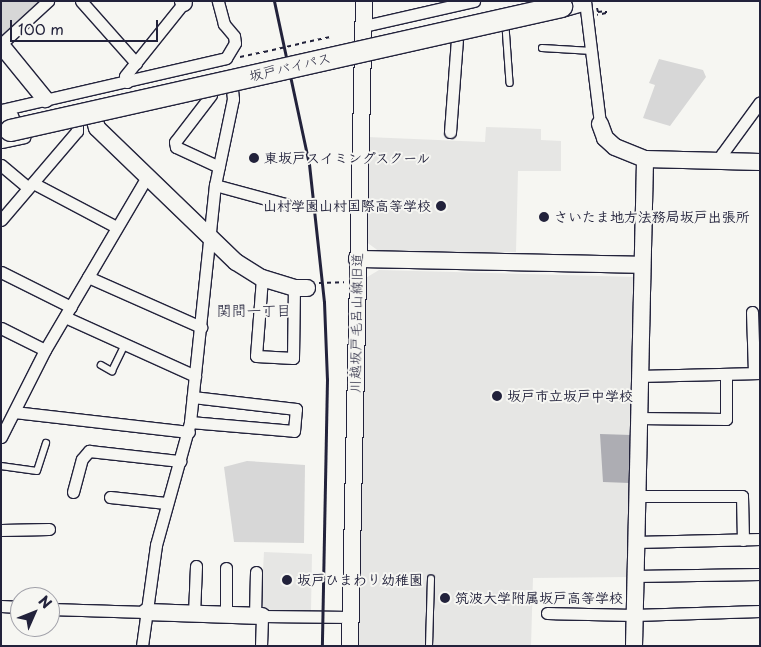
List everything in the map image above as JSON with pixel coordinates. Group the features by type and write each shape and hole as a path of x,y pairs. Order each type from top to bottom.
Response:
{"highway":[{"name":"坂戸バイパス","path":"4,125 518,1"},
{"name":"坂戸バイパス","path":"4,125 570,3"}],"street":[{"path":"44,99 1,44 48,1"},
{"path":"81,1 136,64"},
{"path":"142,646 156,545 166,504 190,427 211,242 215,185 218,167 236,108 232,90 230,58 235,43 234,36 224,24 218,1"},
{"name":"川越坂戸毛呂山線旧道","path":"350,646 364,1"},
{"path":"363,60 568,12 584,1 600,124 605,138 615,147 645,159 760,162"},
{"path":"127,82 125,76 184,2"},
{"path":"364,26 471,2"},
{"path":"450,132 457,38"},
{"path":"4,125 44,99 230,58"},
{"path":"114,85 119,116"},
{"path":"4,125 77,125 232,90"},
{"path":"211,94 175,142 176,147 218,167"},
{"path":"722,162 722,154 760,102"},
{"path":"95,122 97,128 211,242 236,262 262,278 300,288 293,358 256,356 262,278"},
{"path":"1,220 77,131 77,125"},
{"path":"634,646 637,418 645,159"},
{"path":"1,165 31,185 116,227"},
{"path":"1,436 45,350 116,227 147,178"},
{"path":"215,185 285,204"},
{"path":"357,259 641,265"},
{"path":"1,272 126,344 195,376"},
{"path":"88,277 201,327"},
{"path":"638,376 757,373 752,312"},
{"path":"1,328 45,350"},
{"path":"637,418 726,419 726,374"},
{"path":"14,412 190,427 294,431 296,409 193,397"},
{"path":"73,492 82,459 89,451 180,461"},
{"path":"636,496 742,496 743,540"},
{"path":"110,497 166,504"},
{"path":"1,530 49,529"},
{"path":"635,542 760,539"},
{"path":"194,614 196,566"},
{"path":"226,568 226,615"},
{"path":"256,572 261,646"},
{"path":"634,576 760,574"},
{"path":"60,608 259,616 351,617"},
{"path":"547,613 634,615 760,611"}],"lane":[{"path":"506,27 510,83"},
{"path":"542,48 592,51"},
{"path":"101,365 112,371 126,344"},
{"path":"1,466 37,471 46,443"},
{"path":"429,646 431,579"}],"path":[{"path":"598,15 606,13 600,12"},
{"path":"230,58 331,37"},
{"path":"328,282 351,282"}],"shaded area":[{"path":"1,1 40,1 1,36"},
{"path":"659,59 703,70 706,77 670,126 643,118 655,85 649,83"},
{"name":"山村学園山村国際高等学校","path":"486,127 541,129 541,140 561,141 561,171 518,171 516,252 380,252 365,241 367,137 485,142"},
{"name":"坂戸市立坂戸中学校","path":"379,270 635,277 629,577 533,578 531,646 358,646 364,279"},
{"path":"600,434 631,435 630,483 603,482"},
{"path":"247,461 305,465 304,543 234,542 224,467"},
{"name":"坂戸ひまわり幼稚園","path":"264,552 312,554 311,611 264,611 261,607"}],"railway":[{"path":"274,1 309,164 324,302 327,379 322,646"}],"place":[{"name":"東坂戸スイミングスクール","path":"254,158"},
{"name":"山村学園山村国際高等学校","path":"441,206"},
{"name":"さいたま地方法務局坂戸出張所","path":"544,217"},
{"name":"坂戸市立坂戸中学校","path":"497,396"},
{"name":"坂戸ひまわり幼稚園","path":"287,580"},
{"name":"筑波大学附属坂戸高等学校","path":"445,598"}],"district":[{"name":"関間一丁目","path":"254,310"}]}
